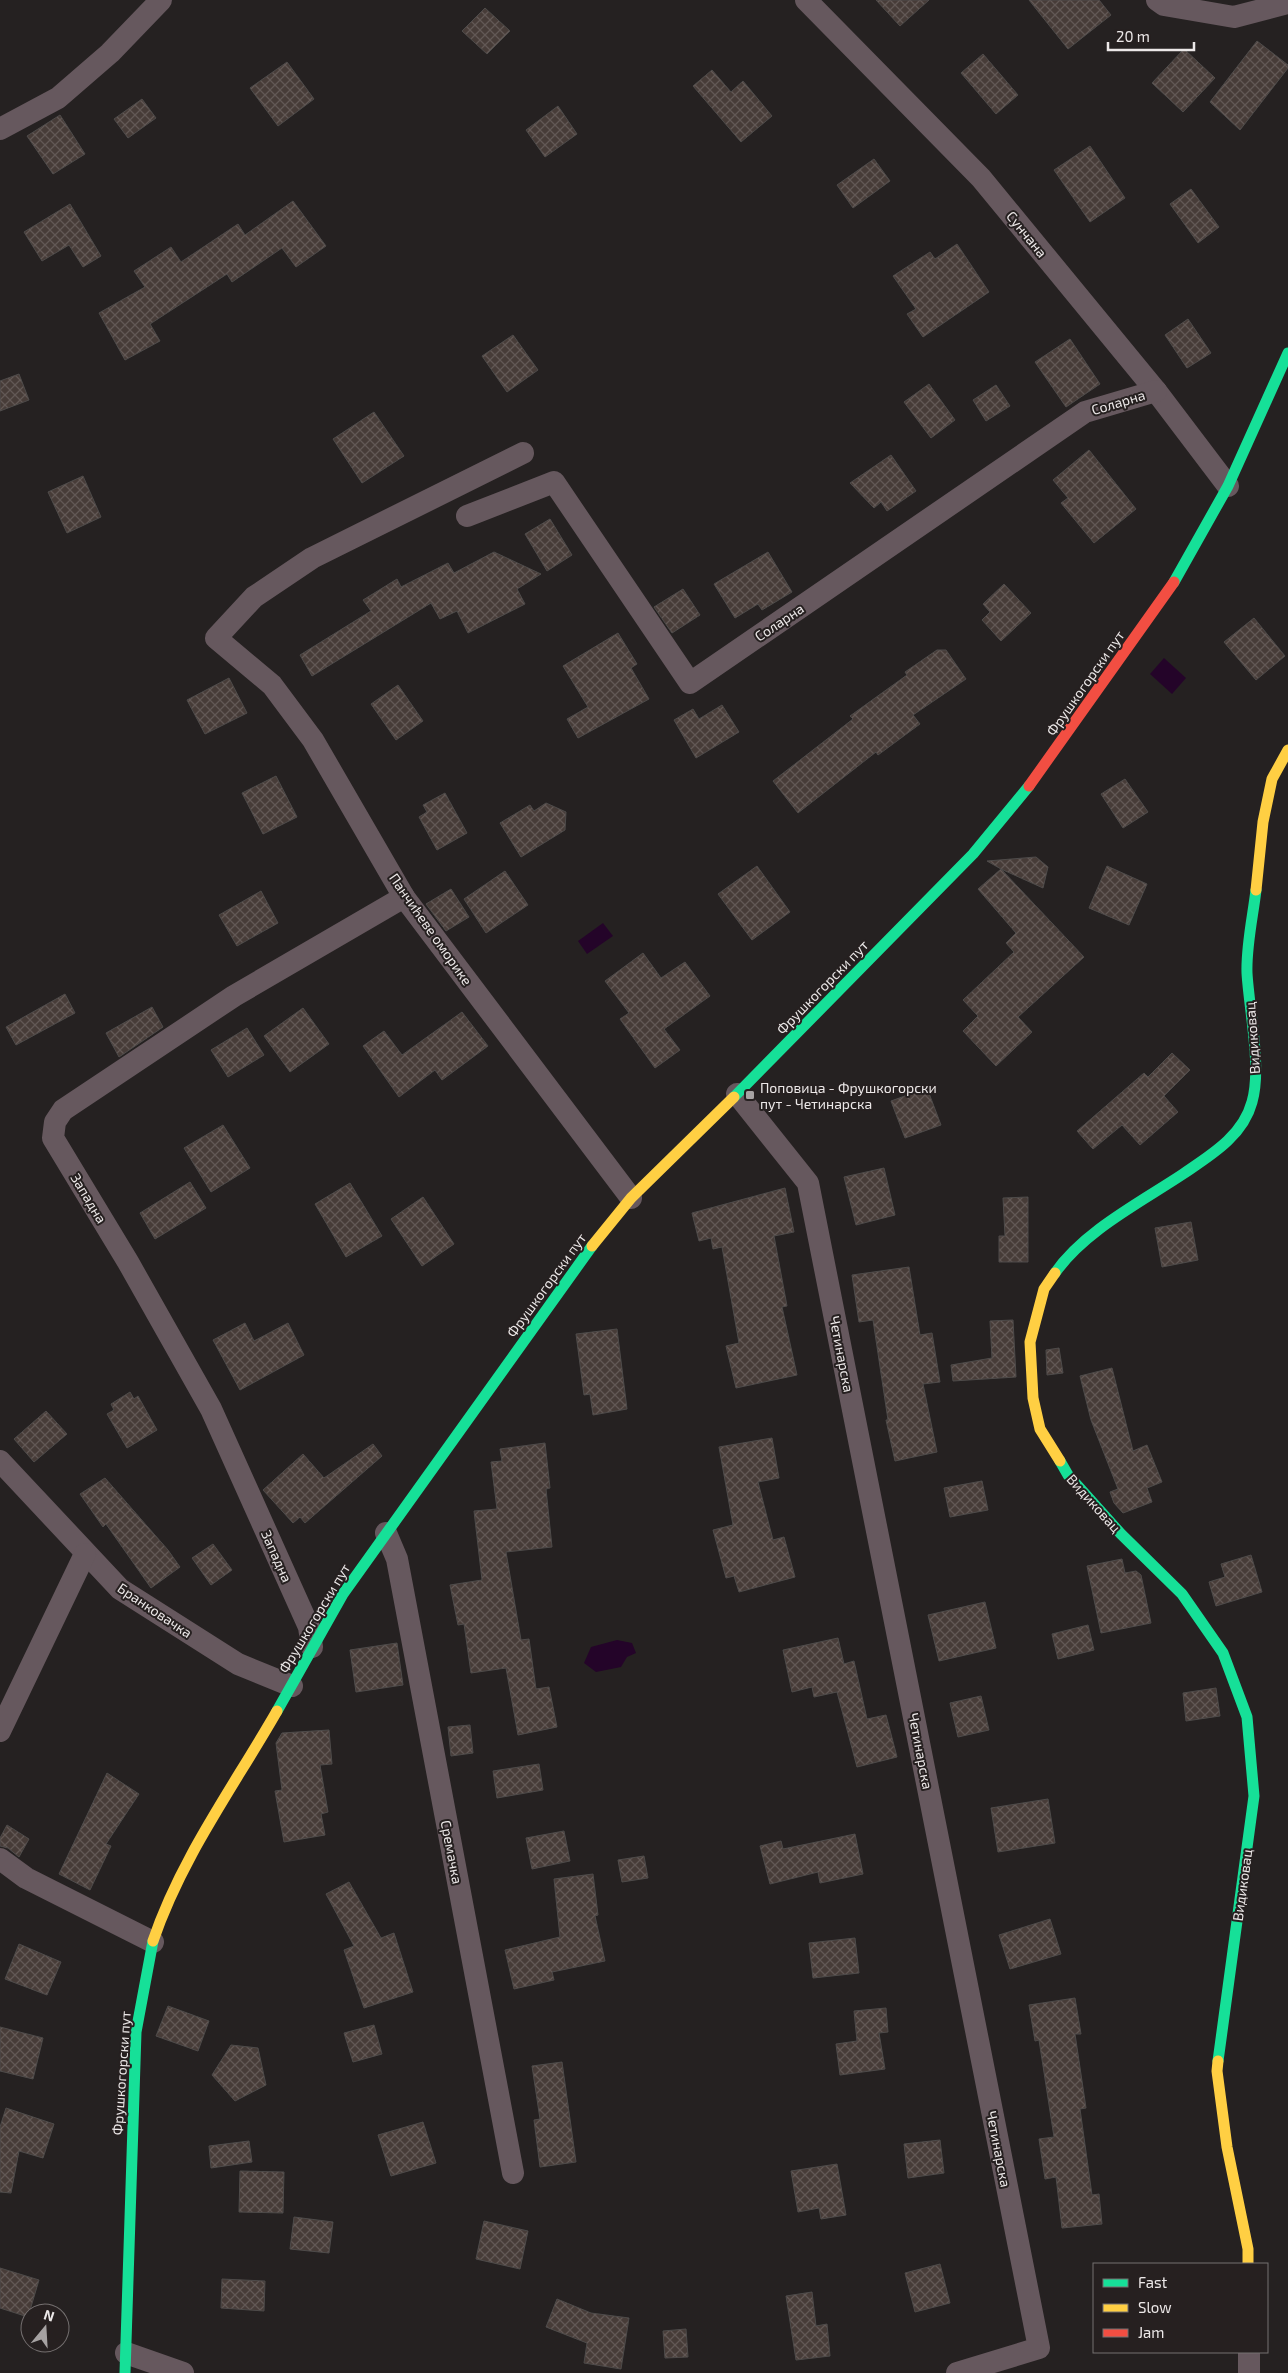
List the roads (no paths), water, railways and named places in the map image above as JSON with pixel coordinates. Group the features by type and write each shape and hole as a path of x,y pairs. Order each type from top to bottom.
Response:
{"street":[{"path":"0,129 58,98 110,53 161,0"},
{"name":"Сунчана","path":"806,0 981,178 1156,391 1228,486"},
{"path":"1158,0 1164,5 1234,17 1288,3"},
{"name":"Фрушкогорски пут","path":"125,2363 134,2060 136,2032 153,1942 163,1912 182,1872 292,1686 312,1647 343,1594 386,1532 578,1264 631,1198 738,1094 973,854 1033,782 1172,586 1228,486 1288,353"},
{"name":"Соларна","path":"467,516 554,482 690,683 1085,412 1156,391"},
{"name":"Панчићеве оморике","path":"523,454 312,558 254,597 216,638 272,685 313,740 404,897 631,1198"},
{"name":"Видиковац","path":"1248,2263 1248,2248 1227,2147 1217,2071 1254,1796 1247,1717 1223,1653 1182,1594 1121,1534 1068,1476 1040,1429 1033,1398 1030,1350 1034,1321 1044,1289 1066,1257 1095,1233 1222,1148 1248,1115 1253,1098 1255,1069 1247,970 1263,822 1272,779 1288,750"},
{"name":"Западна","path":"312,1647 309,1627 212,1409 128,1262 53,1138 55,1122 63,1110 234,996 404,897"},
{"name":"Четинарска","path":"738,1094 808,1183 1039,2348 958,2373"},
{"name":"Бранковачка","path":"0,1461 85,1554 120,1589 238,1664 292,1686"},
{"name":"Сремачка","path":"386,1532 397,1559 513,2173"},
{"path":"0,1731 85,1554"},
{"path":"0,1859 26,1878 153,1942"},
{"path":"1249,2353 1250,2373"},
{"path":"125,2363 183,2373"}],"place":[{"name":"Поповица - Фрушкогорски пут - Четинарска","path":"750,1095"}]}
